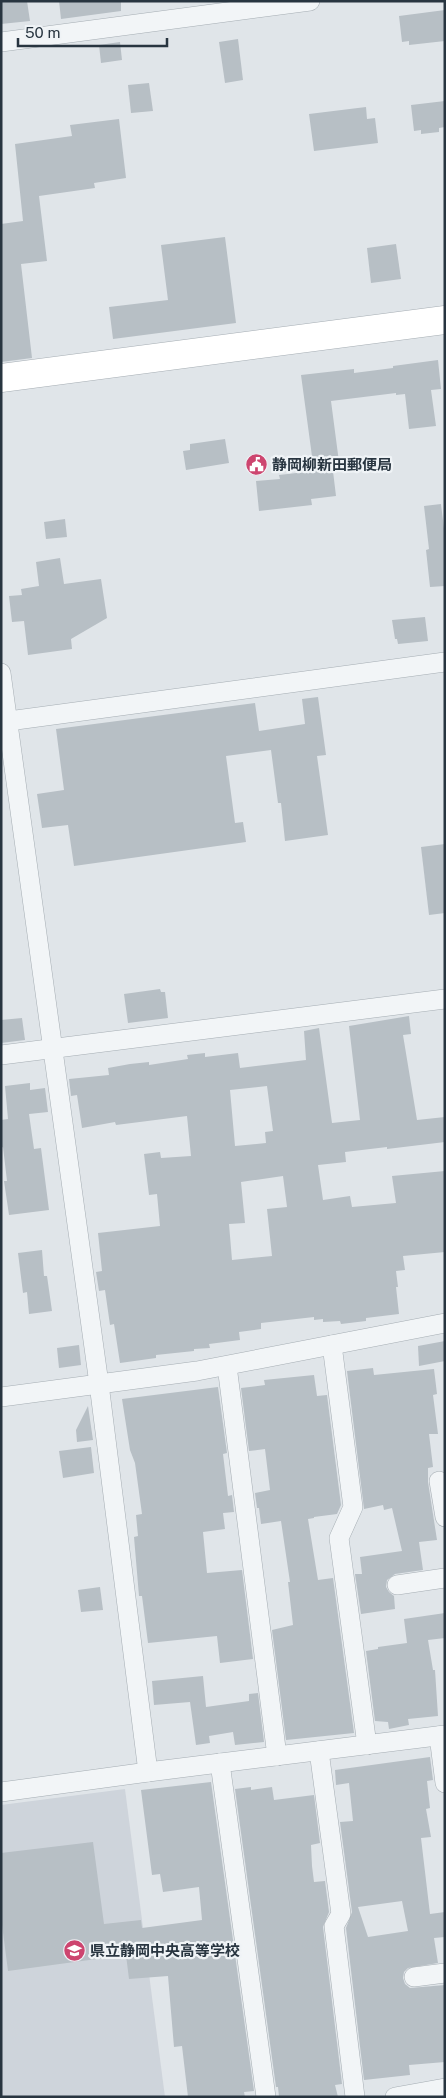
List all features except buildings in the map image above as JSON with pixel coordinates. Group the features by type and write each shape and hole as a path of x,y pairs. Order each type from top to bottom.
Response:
{"street":[{"path":"1,42 310,1"},
{"path":"1,378 445,320"},
{"path":"4,721 445,662"},
{"path":"1,674 4,721 99,1384 148,1772"},
{"path":"1,1055 445,999"},
{"path":"1,1397 227,1366 445,1323"},
{"path":"332,1345 353,1507 339,1538 368,1745"},
{"path":"227,1366 277,1756"},
{"path":"439,1481 445,1517"},
{"path":"397,1585 445,1578"},
{"path":"1,1792 442,1736 445,1783"},
{"path":"319,1751 342,1914 334,1926 354,2097"},
{"path":"220,1763 266,2097"},
{"path":"414,1977 445,1973"},
{"path":"395,2097 422,2094 445,2088"}],"shaded area":[{"name":"県立静岡中央高等学校","path":"125,1789 165,2097 1,2097 1,1805"}],"place":[{"name":"静岡柳新田郵便局","path":"256,465"},
{"name":"県立静岡中央高等学校","path":"74,1951"}]}
